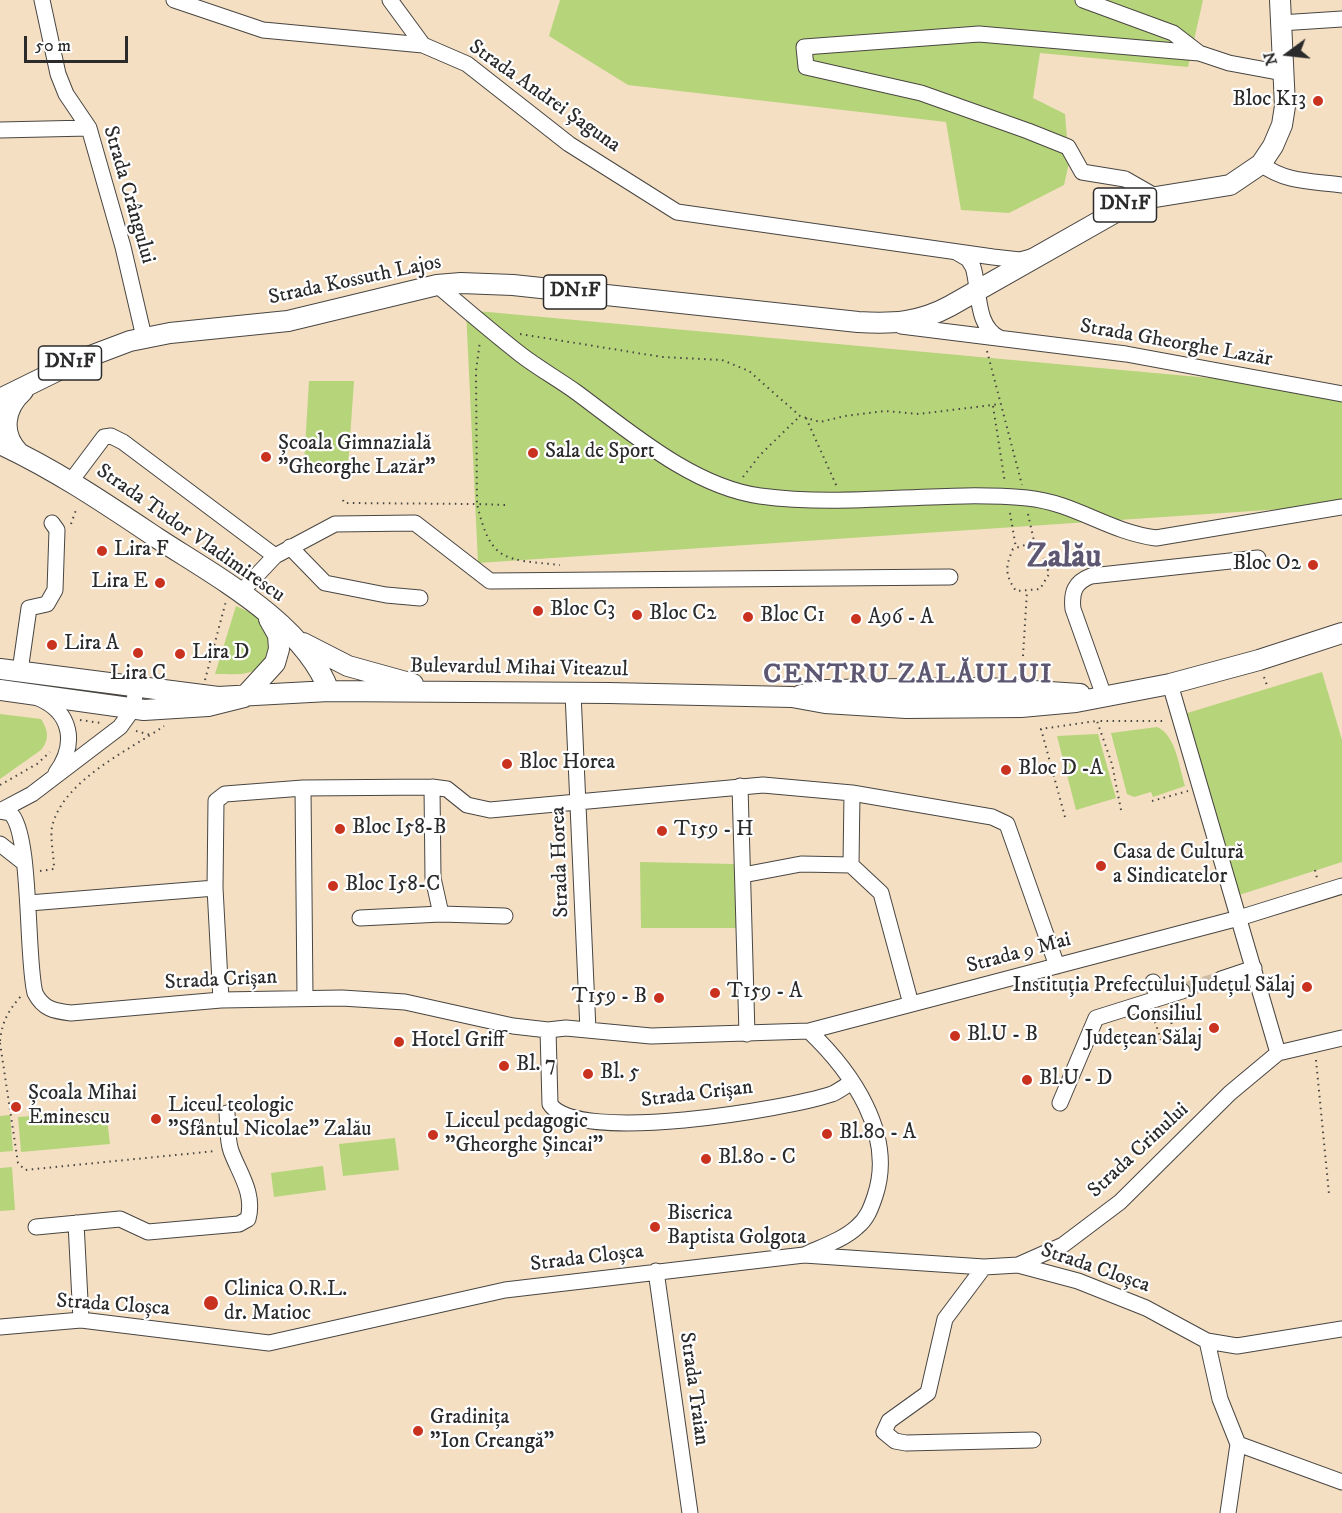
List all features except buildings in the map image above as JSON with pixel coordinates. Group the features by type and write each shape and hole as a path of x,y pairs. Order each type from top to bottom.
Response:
{"main road":[{"name":"DN1F","path":"978,289 1124,206 1153,195 1230,184 1261,164 1274,146 1282,125 1285,106 1280,0"},
{"name":"Strada Kossuth Lajos","path":"0,399 97,352 144,337 288,321 437,285 460,283 513,285 883,323 923,318 978,289"},
{"name":"Strada Kossuth Lajos","path":"19,453 7,435 6,417 18,395 40,378"},
{"name":"Strada Tudor Vladimirescu","path":"0,444 71,481 233,595 267,615 293,637 320,670 329,691"},
{"path":"244,697 268,673 279,649 278,635 267,615"},
{"name":"Bulevardul Mihai Viteazul","path":"10,670 218,697 329,691 455,691 792,697 848,705 980,708 1045,706 1170,684 1259,660 1342,633"},
{"path":"293,637 348,666 413,684 455,691"},
{"name":"Bulevardul Mihai Viteazul","path":"0,690 133,709 198,707 244,697"}],"street":[{"name":"Strada Crângului","path":"42,0 58,74 66,94 89,128 123,247 144,337"},
{"name":"Strada Andrei Șaguna","path":"174,0 262,30 423,45 467,64 569,144 677,212 1013,260 1035,256"},
{"path":"390,0 423,45"},
{"path":"1083,0 1173,33 1198,53"},
{"path":"1280,22 1342,19"},
{"path":"1153,195 1125,179 1082,172 1068,147 1028,131 921,93 806,67 804,47 979,34 1198,53 1229,63 1283,74"},
{"path":"0,130 89,128"},
{"path":"1261,164 1280,177 1342,185"},
{"path":"956,252 968,260 973,267 986,326 995,336 1003,339"},
{"path":"437,285 521,355 628,432 692,472 733,489 758,496 843,501 932,497 1025,498 1072,508 1106,526 1135,535 1156,538 1342,507"},
{"name":"Strada Gheorghe Lazăr","path":"883,323 1126,354 1342,394"},
{"path":"71,481 104,437 111,436 123,442 275,556"},
{"path":"10,670 29,608 48,604 55,590 57,530 52,523"},
{"path":"233,595 275,556 335,524 415,523 489,581 950,577"},
{"path":"290,547 325,583 376,594 420,598"},
{"path":"1104,696 1073,609 1072,597 1075,587 1083,579 1091,576 1258,558"},
{"path":"1170,684 1278,1053 1342,1038"},
{"path":"0,811 32,794 120,727 133,709 136,687"},
{"name":"Strada Horea","path":"573,693 588,1030"},
{"path":"29,694 49,702 65,718 67,751 63,763 52,778"},
{"path":"740,786 747,1034"},
{"path":"221,1000 215,888 216,801 225,794 303,788 432,787 447,789 467,805 490,810 740,786 791,786 852,793 992,817 1008,824 1057,966"},
{"path":"432,787 433,878 441,914"},
{"path":"303,788 305,998"},
{"path":"851,866 852,793"},
{"path":"23,862 0,843 12,838 32,794"},
{"path":"0,811 10,813 17,823 29,903 33,987"},
{"path":"743,875 801,864 851,866 881,893 911,1004"},
{"name":"Strada 9 Mai","path":"809,1031 1239,918 1342,886"},
{"path":"29,903 215,888"},
{"path":"360,918 441,914 505,916"},
{"path":"1221,979 1254,968"},
{"path":"1152,982 1156,999"},
{"name":"Strada Crișan","path":"33,987 40,1005 52,1011 71,1013 221,1000 305,998 405,1002 513,1026 548,1030 588,1030 651,1036 809,1031"},
{"path":"1060,1103 1096,1018 1182,991"},
{"name":"Strada Crișan","path":"548,1030 550,1104 563,1116 618,1124 723,1115 807,1101 835,1093 852,1083"},
{"path":"804,1256 857,1228 869,1214 880,1182 880,1155 872,1117 852,1083 826,1047 809,1031"},
{"name":"Strada Crinului","path":"1018,1265 1063,1245 1120,1202 1230,1093 1278,1053"},
{"path":"36,1227 120,1219 148,1232 238,1224 248,1219 251,1210 244,1176 230,1150 227,1113"},
{"path":"76,1223 81,1320"},
{"name":"Strada Cloșca","path":"0,1327 81,1320 269,1343 505,1290 656,1271 804,1256 984,1267 1018,1265 1078,1281 1146,1308 1207,1341 1237,1346 1342,1329"},
{"path":"984,1267 945,1319 928,1393 890,1421 885,1432 895,1441 906,1443 1033,1440"},
{"name":"Strada Traian","path":"656,1271 690,1513"},
{"path":"1207,1341 1220,1399 1238,1444 1228,1513"},
{"path":"1238,1444 1342,1482"}],"path":[{"path":"567,566 517,560 493,548 484,532 477,504 476,371 487,326 662,357 722,360 748,371 800,416 820,422 885,411 919,414 1000,404"},
{"path":"985,343 1036,550"},
{"path":"993,405 1016,548 1006,565 1006,576 1016,591 1041,589 1049,574 1045,560 1036,550 1025,545 1016,548"},
{"path":"733,489 760,454 800,416"},
{"path":"806,418 843,501"},
{"path":"343,500 344,503 505,505"},
{"path":"1023,656 1027,591"},
{"path":"204,681 233,595"},
{"path":"1097,721 1112,764 1121,810"},
{"path":"1065,817 1041,729 1097,721 1180,721"},
{"path":"54,869 52,827 66,798 111,759 151,735"},
{"path":"0,785 37,764 54,748"},
{"path":"1152,801 1200,788"},
{"path":"33,987 9,1009 2,1024 0,1042 18,1162 24,1170 230,1150"},
{"path":"1156,999 1175,1036"},
{"path":"1156,999 1162,1043"},
{"path":"1315,1044 1329,1194"}],"green space":[{"path":"560,0 1203,0 1188,67 1040,53 1033,98 1065,114 1069,163 1064,185 1009,213 961,210 946,122 628,85 549,36"},
{"path":"466,310 1286,385 1342,394 1342,505 478,563"},
{"path":"309,381 354,381 348,467 304,465"},
{"path":"236,606 263,622 269,634 272,653 259,667 248,673 215,674"},
{"path":"1322,672 1342,740 1342,862 1239,895 1184,714"},
{"path":"0,714 41,719 47,734 46,742 41,750 0,779"},
{"path":"1157,727 1169,737 1173,744 1185,786 1153,797 1151,792 1134,797 1127,794 1111,733"},
{"path":"1098,734 1116,798 1076,810 1057,736"},
{"path":"640,862 734,864 736,928 641,928"},
{"path":"106,1110 110,1144 21,1152 18,1117"},
{"path":"10,1115 13,1151 0,1152 0,1116"},
{"path":"395,1138 399,1170 343,1176 339,1144"},
{"path":"323,1166 326,1190 274,1197 271,1173"},
{"path":"12,1167 15,1210 0,1211 0,1168"}],"tunnel":[{"path":"1182,991 1221,979"}],"place":[{"name":"Bloc K13","path":"1318,101"},
{"name":"Sala de Sport","path":"533,453"},
{"name":"Școala Gimnazială \"Gheorghe Lazăr\"","path":"266,457"},
{"name":"Lira F","path":"102,551"},
{"name":"Bloc O2","path":"1313,565"},
{"name":"Lira E","path":"160,583"},
{"name":"Bloc C3","path":"538,611"},
{"name":"Bloc C2","path":"637,615"},
{"name":"Bloc C1","path":"748,617"},
{"name":"A96 - A","path":"856,619"},
{"name":"Lira A","path":"52,645"},
{"name":"Lira C","path":"138,653"},
{"name":"Lira D","path":"180,654"},
{"name":"Bloc Horea","path":"507,764"},
{"name":"Bloc D -A","path":"1006,770"},
{"name":"Bloc I58-B","path":"340,829"},
{"name":"T159 - H","path":"662,831"},
{"name":"Casa de Cultură a Sindicatelor","path":"1101,866"},
{"name":"Bloc I58-C","path":"333,886"},
{"name":"Instituția Prefectului Județul Sălaj","path":"1307,987"},
{"name":"T159 - A","path":"715,993"},
{"name":"T159 - B","path":"659,998"},
{"name":"Consiliul Județean Sălaj","path":"1214,1028"},
{"name":"Bl.U - B","path":"955,1036"},
{"name":"Hotel Griff","path":"399,1042"},
{"name":"Bl. 7","path":"504,1066"},
{"name":"Bl. 5","path":"588,1074"},
{"name":"Bl.U - D","path":"1027,1080"},
{"name":"Școala Mihai Eminescu","path":"16,1107"},
{"name":"Liceul teologic ”Sfântul Nicolae” Zalău","path":"156,1119"},
{"name":"Bl.80 - A","path":"827,1134"},
{"name":"Liceul pedagogic ”Gheorghe Șincai”","path":"433,1135"},
{"name":"Bl.80 - C","path":"706,1159"},
{"name":"Biserica Baptista Golgota","path":"655,1227"},
{"name":"Clinica O.R.L. dr. Matioc","path":"211,1303"},
{"name":"Gradinița ”Ion Creangă”","path":"418,1431"}],"district":[{"name":"Zalău","path":"1064,559"},
{"name":"CENTRU ZALĂULUI","path":"908,676"}]}
